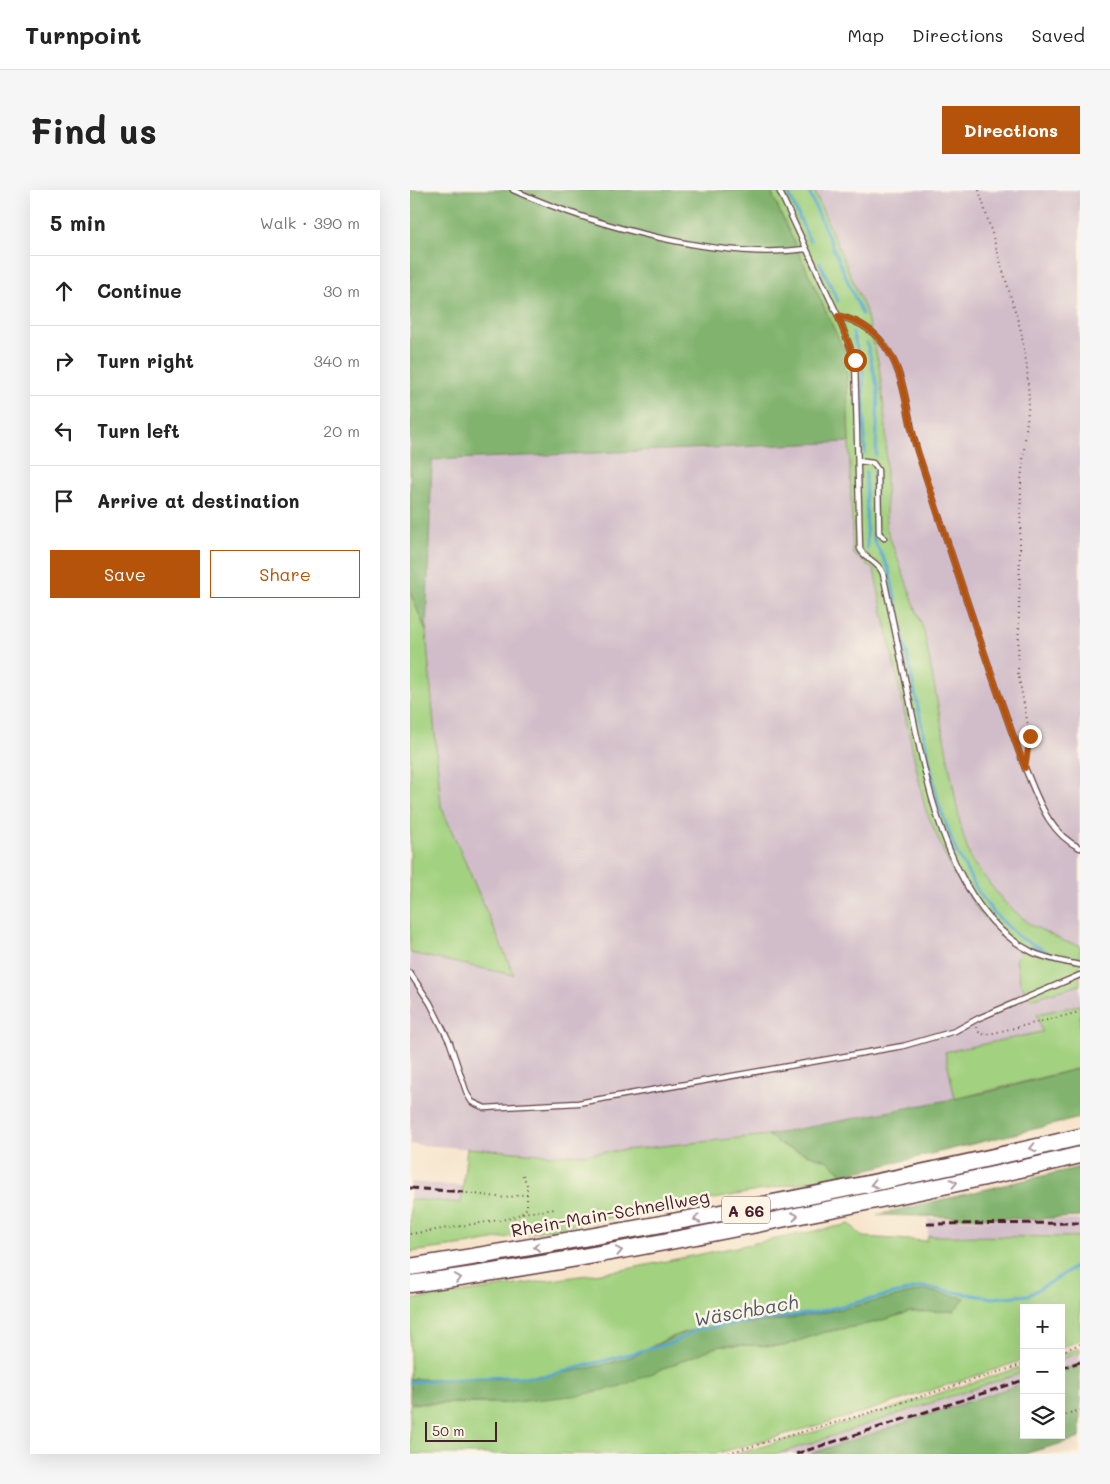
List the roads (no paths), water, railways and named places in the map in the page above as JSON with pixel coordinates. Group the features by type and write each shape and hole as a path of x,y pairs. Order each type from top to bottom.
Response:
{"highway":[{"name":"Rhein-Main-Schnellweg","path":"410,1267 600,1237 761,1207 905,1177 1080,1137"},
{"name":"A 66","path":"410,1284 592,1256 679,1240 900,1195 1080,1155"}],"lane":[{"path":"513,190 584,218 687,243 746,250 786,251 806,249"},
{"path":"779,190 838,316 855,360 860,549 866,557 879,566 883,574 923,767 934,808 948,847 976,897 1002,931 1033,952 1080,965"},
{"path":"838,316 858,321 873,332 885,345 897,369 916,447 1025,768 1046,815 1057,832 1069,843 1080,848"},
{"path":"858,461 869,462 878,470 879,533 884,538"},
{"path":"410,973 430,1003 450,1043 467,1094 472,1102 485,1108 578,1103 903,1046 955,1031 979,1018 1080,975"}],"waterway":[{"path":"787,190 810,241"},
{"path":"808,190 862,314"},
{"path":"820,263 838,301"},
{"path":"853,333 863,372 865,453"},
{"path":"867,343 878,390 876,455"},
{"path":"866,472 867,548"},
{"path":"874,472 874,540 889,569 938,802 956,851 979,893 993,912 1019,937 1053,955 1080,959"},
{"name":"Wäschbach","path":"410,1382 495,1377 542,1377 672,1343 698,1329 812,1313 923,1287 992,1298 1029,1295 1080,1264"}],"railway":[{"path":"410,1188 463,1192"},
{"path":"927,1224 1080,1223"},
{"path":"1065,1367 1080,1362"},
{"path":"796,1454 1020,1381"}]}
